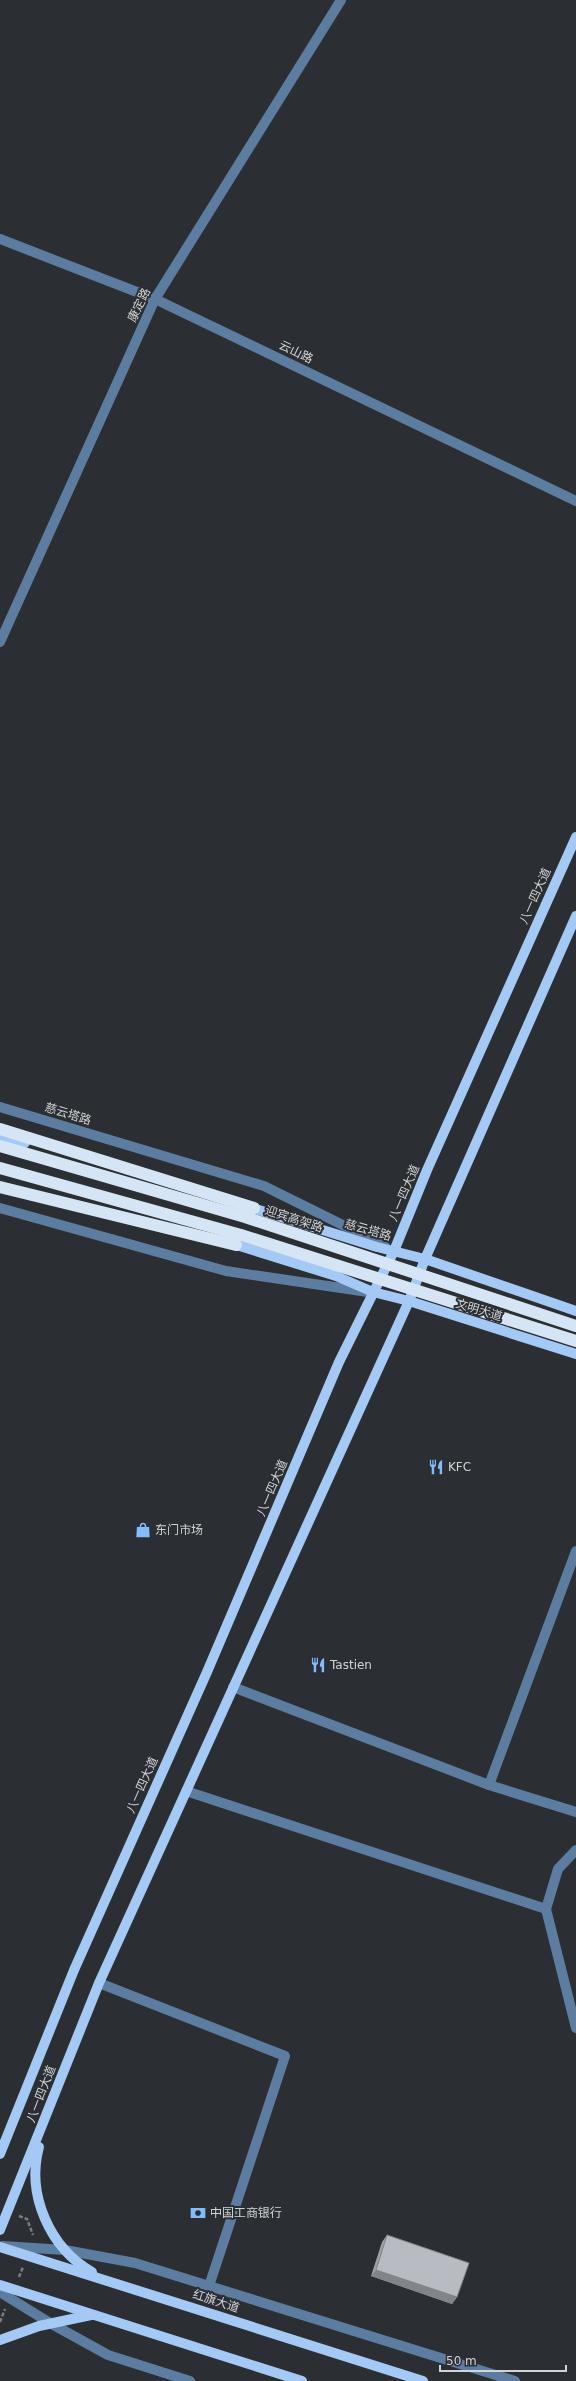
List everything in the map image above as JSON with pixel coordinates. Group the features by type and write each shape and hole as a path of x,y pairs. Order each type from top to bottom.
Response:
{"highway":[{"path":"0,1129 254,1208"},
{"name":"迎宾高架路","path":"0,1146 245,1217 576,1326"},
{"path":"0,1168 240,1235 576,1341"},
{"path":"0,1187 236,1245"}],"main road":[{"name":"八一四大道","path":"0,2154 74,1970 207,1672 339,1362 394,1251 427,1170 576,837"},
{"name":"八一四大道","path":"0,2230 99,1983 409,1301 425,1259 576,916"},
{"name":"慈云塔路","path":"0,1136 254,1208 394,1251"},
{"path":"0,1181 236,1245 336,1276 373,1292"},
{"path":"394,1251 425,1259 576,1311"},
{"name":"文明大道","path":"373,1292 409,1301 576,1354"},
{"path":"0,2138 16,2116"},
{"path":"44,2122 36,2160 37,2191 49,2228 65,2250 90,2271 118,2284"},
{"name":"红旗大道","path":"0,2246 423,2381"},
{"path":"0,2285 302,2381"},
{"path":"0,2340 50,2323 93,2315"}],"street":[{"name":"康定路","path":"0,642 155,299 341,0"},
{"name":"云山路","path":"0,239 155,299 576,501"},
{"name":"慈云塔路","path":"0,1107 264,1186 394,1251"},
{"path":"0,1208 226,1272 373,1292"},
{"path":"489,1785 576,1552"},
{"path":"233,1688 489,1785 576,1812"},
{"path":"186,1791 546,1909"},
{"path":"576,1850 558,1869 546,1909 576,2028"},
{"path":"99,1983 285,2056 209,2286"},
{"path":"0,2246 65,2250 135,2263 515,2381"},
{"path":"0,2292 50,2323 108,2355 190,2381"}],"building":[{"path":"387,2235 469,2263 457,2297 376,2270"}],"place":[{"name":"KFC","path":"436,1467"},
{"name":"东门市场","path":"143,1530"},
{"name":"Tastien","path":"318,1665"},
{"name":"中国工商银行","path":"198,2213"}]}
